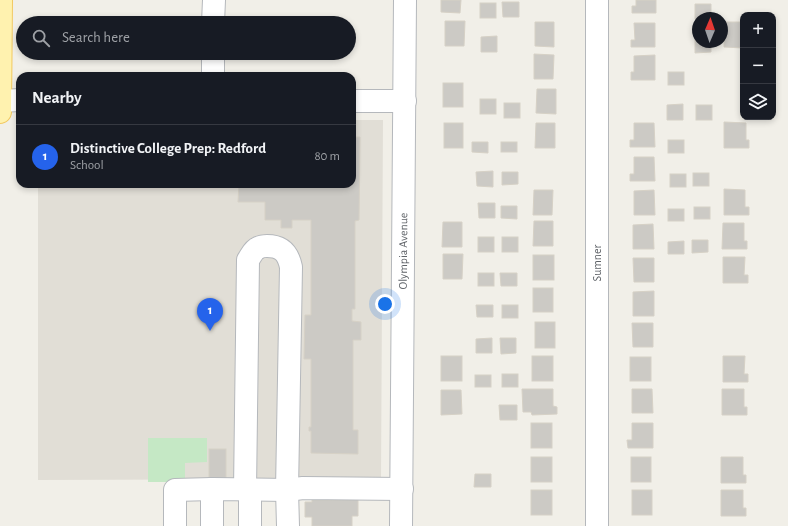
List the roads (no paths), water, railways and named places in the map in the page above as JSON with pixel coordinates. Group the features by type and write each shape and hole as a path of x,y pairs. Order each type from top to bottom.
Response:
{"main road":[{"path":"0,112 1,0"}],"street":[{"path":"213,16 214,0"},
{"name":"Olympia Avenue","path":"401,526 406,0"},
{"name":"Sumner","path":"597,0 597,526"},
{"path":"213,60 213,72"},
{"path":"0,101 16,100"},
{"path":"356,101 405,101"},
{"path":"250,526 248,490 248,260 257,248 265,246 280,248 286,253 291,267 287,490 288,526"},
{"path":"175,526 175,490 287,490 303,488 402,489"},
{"path":"212,489 212,526"}],"place":[{"name":"Distinctive College Prep: Redford","path":"210,331"}]}
